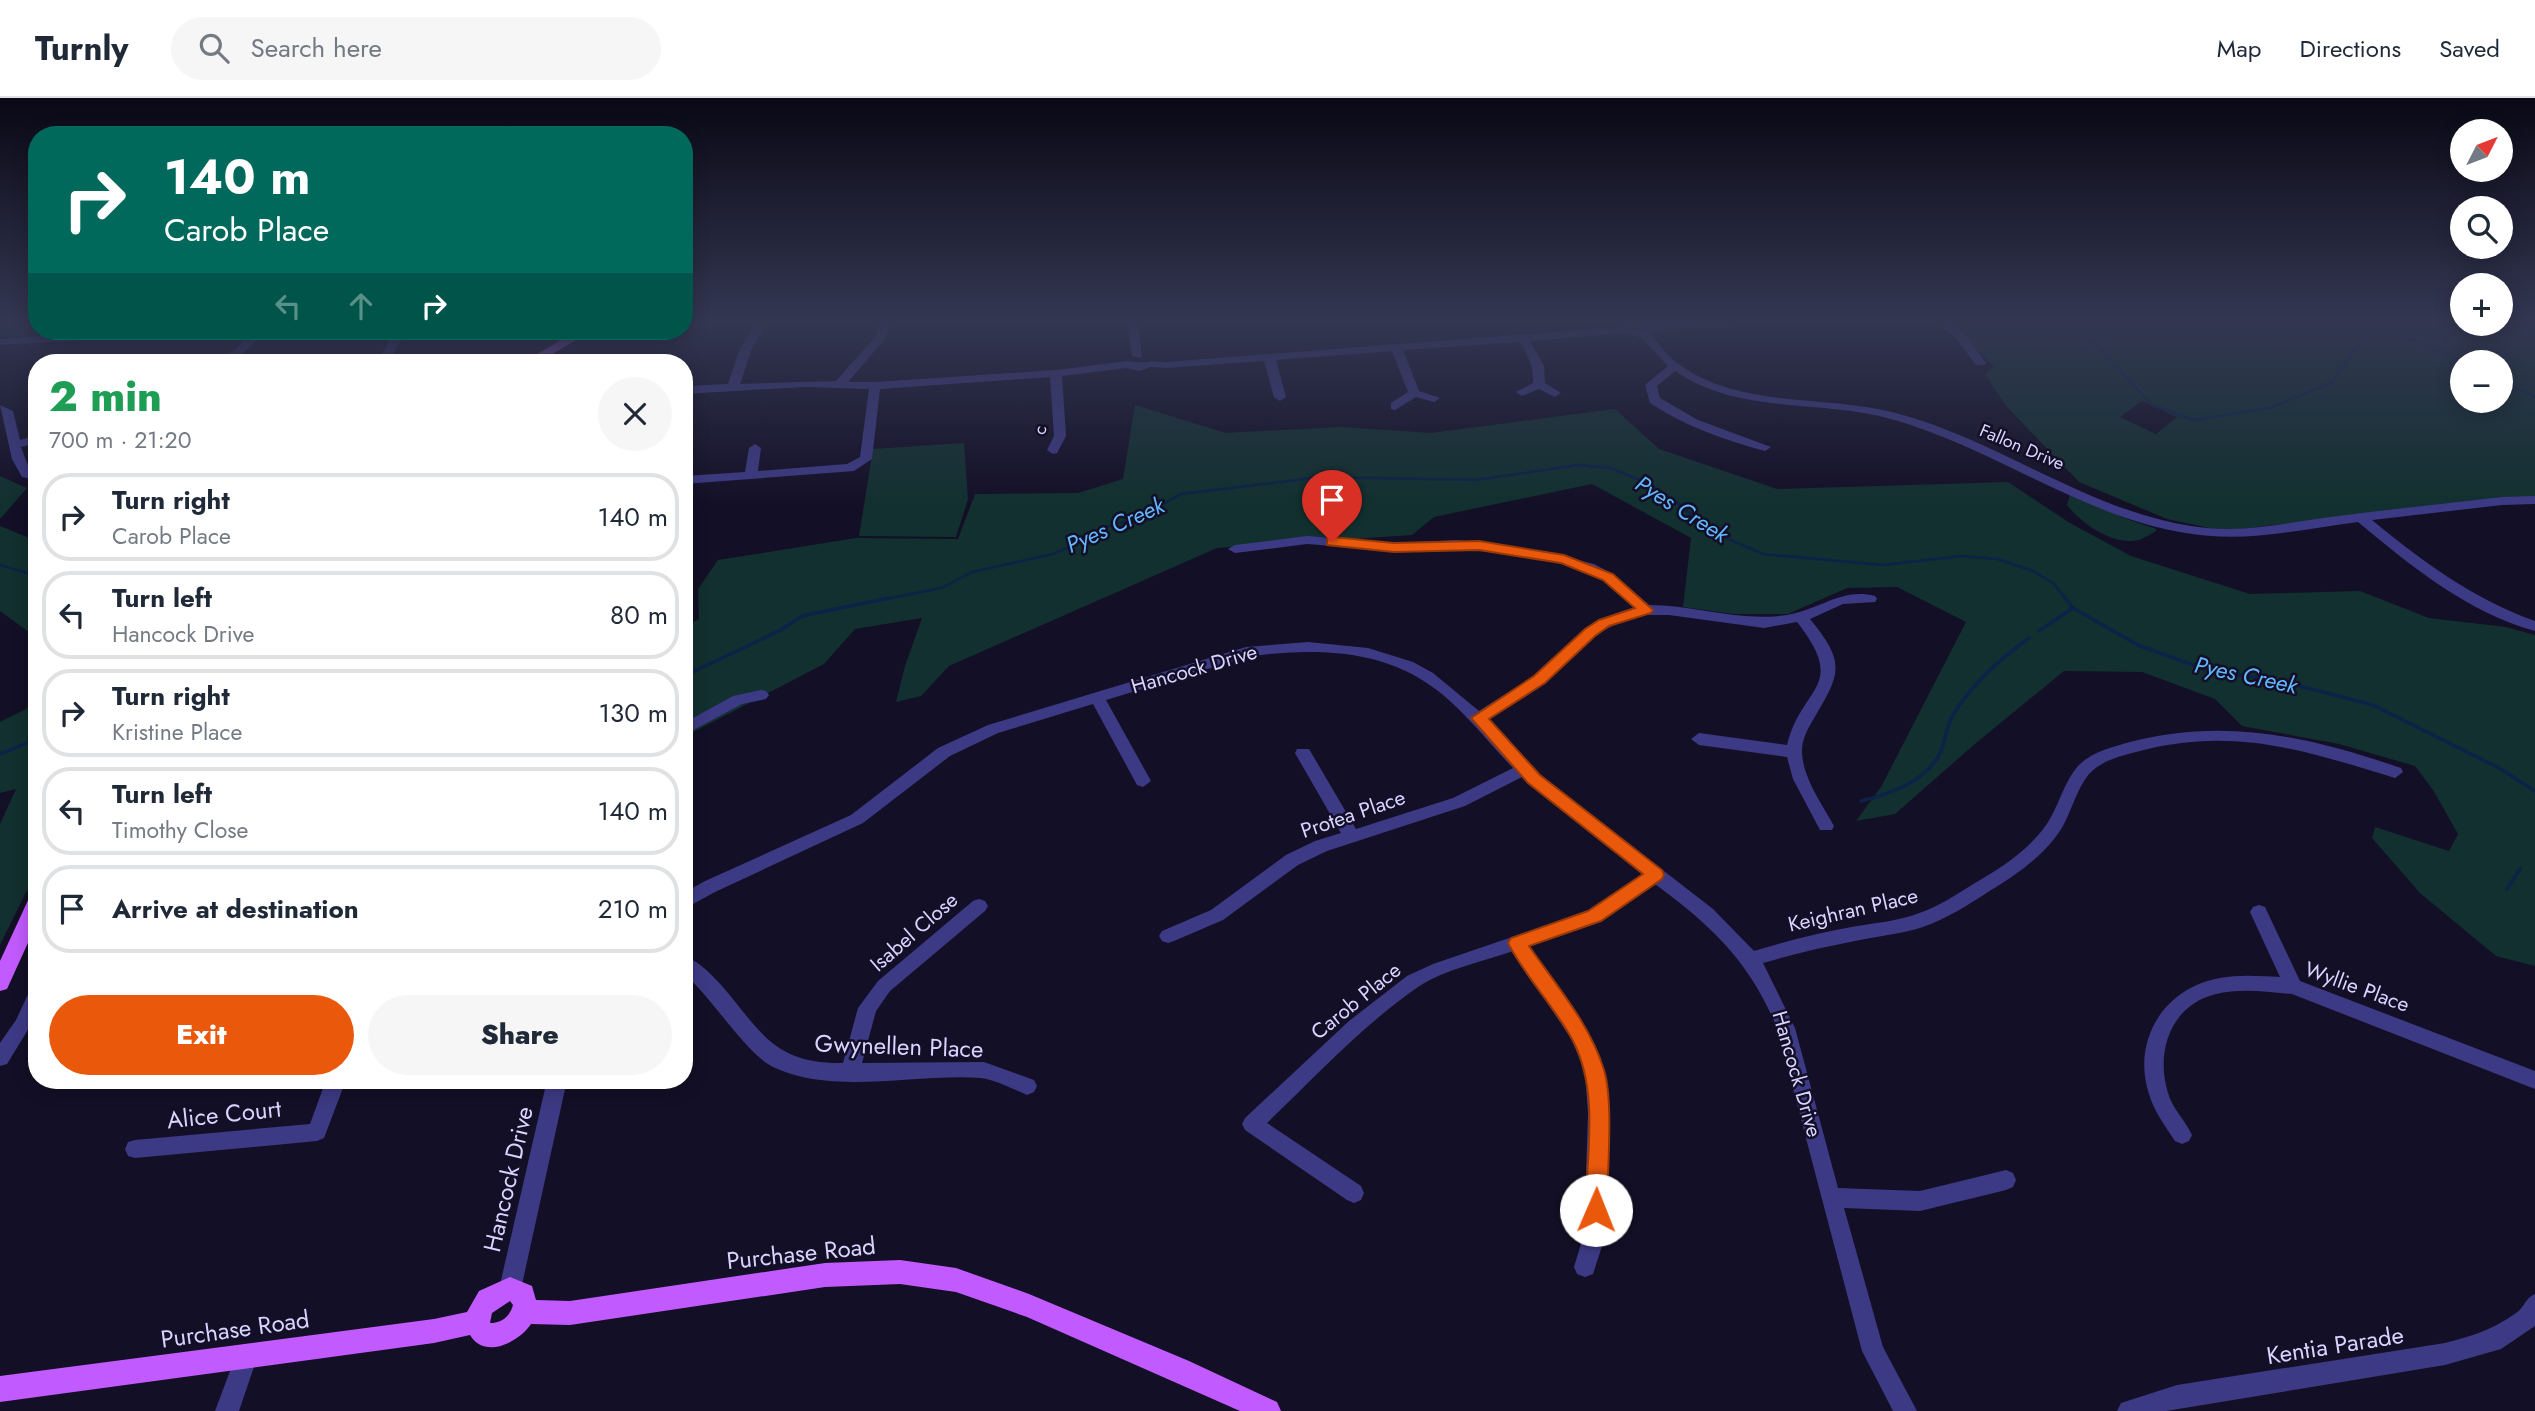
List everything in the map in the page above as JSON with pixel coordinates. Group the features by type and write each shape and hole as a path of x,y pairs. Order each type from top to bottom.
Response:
{"main road":[{"path":"0,983 28,921"},
{"name":"Purchase Road","path":"525,1312 570,1313 825,1275 867,1271 924,1274 995,1292 1180,1370 1268,1411"},
{"path":"510,1289 523,1294 526,1300 525,1312 513,1329 496,1336 482,1334 476,1322 481,1307 494,1294 510,1289"},
{"name":"Purchase Road","path":"0,1389 434,1331 476,1322"}],"street":[{"path":"733,387 735,382"},
{"path":"693,389 804,384 875,386 927,382"},
{"name":"c","path":"1053,450 1060,436 1057,382"},
{"path":"1276,382 1280,397"},
{"path":"1410,382 1415,393"},
{"path":"1654,382 1651,385 1654,400 1677,414 1723,435 1765,447"},
{"name":"Fallon Drive","path":"1702,382 1768,401 1853,408 1904,418 2119,511 2180,528 2230,533 2535,500"},
{"path":"1522,392 1539,385 1555,393"},
{"path":"693,480 849,468 860,464 866,459 875,386"},
{"path":"1395,406 1415,393 1434,398"},
{"path":"0,409 7,411 13,426 17,462 28,474"},
{"path":"14,445 28,441"},
{"path":"751,475 755,448"},
{"path":"2361,518 2426,572 2456,591 2482,606 2535,626"},
{"path":"1235,550 1307,540 1394,547 1457,544 1542,555 1589,567 1608,577 1646,610"},
{"path":"1479,718 1540,680 1590,632 1604,623 1646,610 1691,612 1764,623 1801,617 1841,600 1870,599"},
{"path":"1801,617 1828,654 1830,671 1826,686 1799,729 1794,752 1807,792 1826,826"},
{"name":"Hancock Drive","path":"693,897 734,875 857,819 944,752 993,729 1246,652 1300,645 1330,646 1357,650 1407,666 1435,680 1479,718 1524,769 1718,923 1750,959 1771,992 1786,1028 1873,1351 1905,1411"},
{"path":"693,725 738,700 761,695"},
{"path":"1097,697 1143,781"},
{"name":"Keighran Place","path":"1750,959 1790,946 1910,924 1933,915 2023,859 2043,841 2068,802 2081,774 2091,763 2139,744 2192,735 2255,738 2319,747 2395,772"},
{"path":"1699,739 1794,752"},
{"path":"1303,753 1351,835"},
{"name":"Protea Place","path":"1168,936 1217,915 1292,860 1321,846 1459,802 1524,769"},
{"name":"Carob Place","path":"1354,1193 1252,1124 1356,1027 1413,981 1439,969 1594,916 1656,875"},
{"name":"Isabel Close","path":"851,1070 867,1008 884,986 979,906"},
{"path":"2259,912 2293,986"},
{"path":"1517,943 1580,1036 1595,1072 1598,1113 1595,1234 1585,1267"},
{"name":"Gwynellen Place","path":"693,970 706,981 760,1045 778,1060 822,1072 984,1070 1027,1086"},
{"name":"Wyllie Place","path":"2182,1135 2158,1094 2151,1057 2157,1035 2168,1014 2212,988 2259,983 2293,986 2535,1080"},
{"path":"0,1058 28,1015"},
{"name":"Alice Court","path":"135,1149 317,1132 333,1089"},
{"name":"Hancock Drive","path":"510,1289 555,1089"},
{"path":"1832,1198 1920,1201 2006,1180"},
{"name":"Kentia Parade","path":"2129,1411 2178,1396 2445,1354 2493,1341 2528,1318 2535,1305"},
{"path":"227,1411 247,1355"}],"green space":[{"path":"1990,382 2450,382 2450,413 2513,413 2513,382 2535,382 2535,497 2496,498 2224,531 2167,519 2079,482 2006,406","holes":["2142,401 2177,417 2156,434 2120,417"]},
{"path":"1135,405 1226,433 1341,427 1431,433 1615,409 1659,449 1777,489 2008,482 2070,523 2131,556 2250,594 2360,591 2429,618 2506,627 2535,635 2535,966 2496,956 2420,893 2372,838 2375,827 2449,851 2458,834 2433,790 2415,766 2339,744 2242,726 2215,699 2142,672 2064,671 1895,814 1856,821 1881,787 1966,622 1897,587 1847,588 1788,614 1734,614 1683,607 1691,538 1592,484 1434,517 1412,535 1217,548 949,666 921,696 896,702 922,618 855,629 824,664 693,732 693,622 699,619 698,589 718,560 856,538 958,539 975,494 1078,493 1123,479"},
{"path":"964,443 968,499 956,537 859,536 873,449"},
{"path":"0,476 27,488 0,519"},
{"path":"2070,495 2156,531 2136,541 2112,538 2087,524 2072,511 2067,505"},
{"path":"0,526 28,537 28,631 0,611"},
{"path":"28,707 28,891 0,945 0,824 16,789 0,793 0,722"}],"waterway":[{"path":"2131,382 2152,405 2193,420 2270,408 2332,382"},
{"path":"2513,386 2535,397"},
{"name":"Pyes Creek","path":"881,600 941,588 972,572 1053,554 1081,542 1105,527 1136,519 1181,494 1322,477 1476,480 1578,465 1611,468 1649,484 1673,499 1710,531 1763,554 1883,565 1962,556 1998,559 2033,571 2053,583 2067,600"},
{"path":"0,565 28,573"},
{"name":"Pyes Creek","path":"693,672 781,630 802,616 889,598"},
{"name":"Pyes Creek","path":"2065,598 2073,608"},
{"path":"2039,631 2073,608"},
{"name":"Pyes Creek","path":"2073,608 2138,645 2204,669 2284,682 2373,705 2499,768 2535,791"},
{"path":"1861,801 1907,785 1927,770 1941,751 1951,719 1969,693 1997,663 2029,638"},
{"name":"Pyes Creek","path":"0,754 28,743"},
{"path":"2507,889 2520,869"}],"route":[{"path":"1332,542 1394,547 1457,544 1564,559 1608,577 1630,593 1646,610 1622,615 1590,632 1540,680 1479,718 1534,779 1656,875 1594,916 1517,943 1580,1036 1595,1072 1598,1113 1596,1210"}]}
